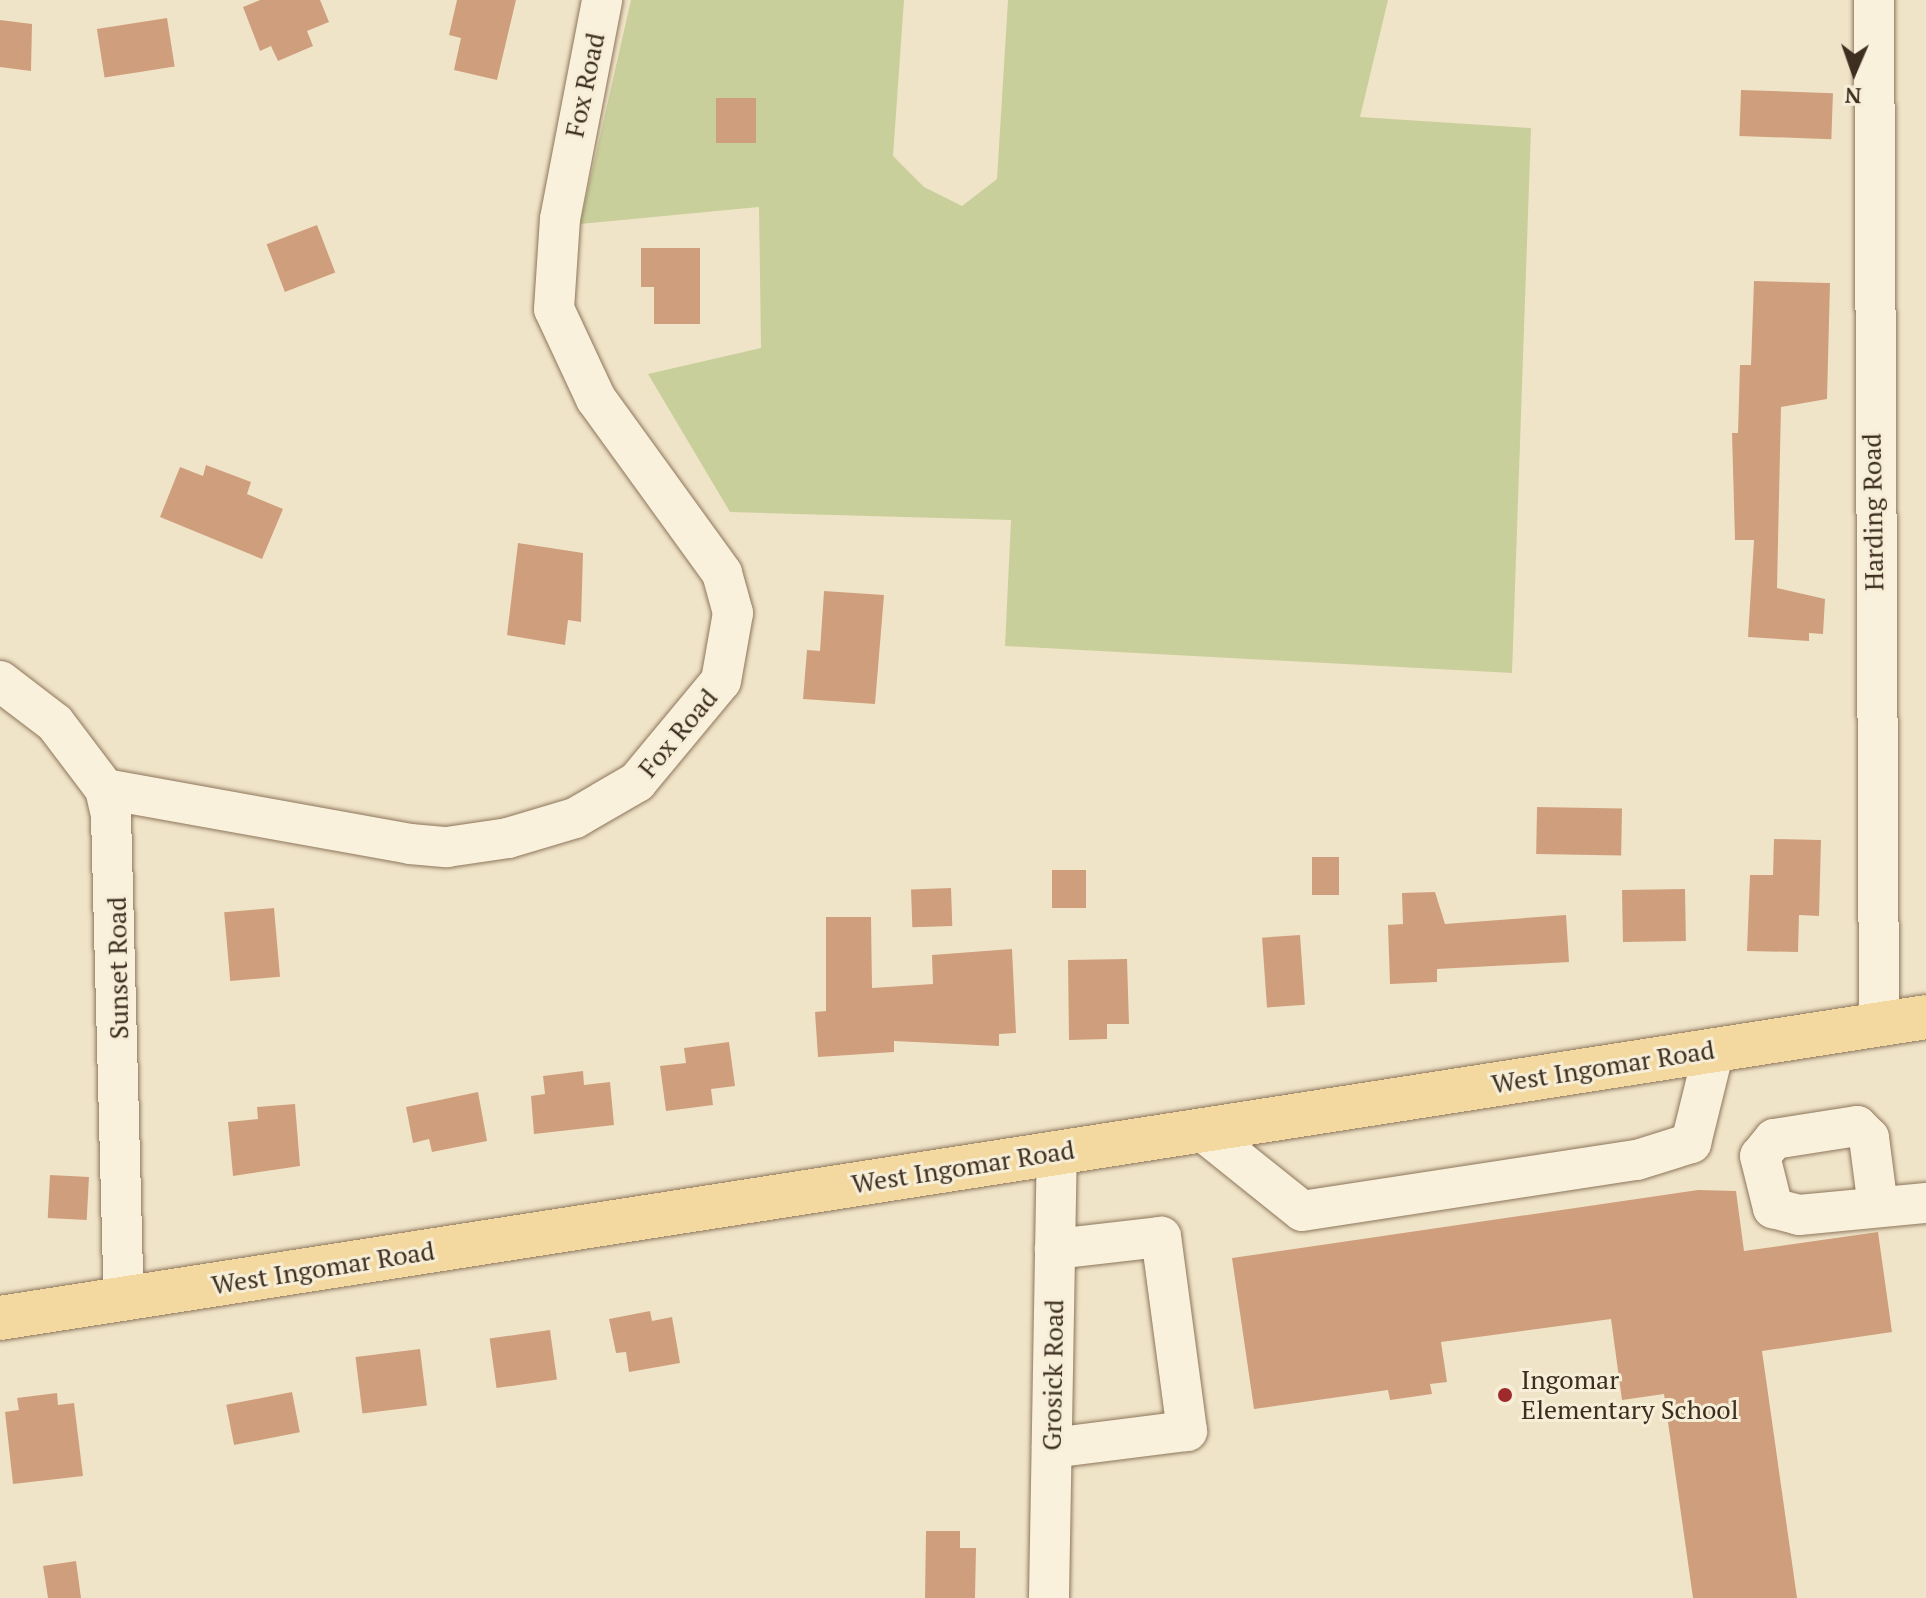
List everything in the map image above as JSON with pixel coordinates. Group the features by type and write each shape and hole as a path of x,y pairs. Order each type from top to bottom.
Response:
{"main road":[{"name":"West Ingomar Road","path":"0,1318 1926,1017"}],"street":[{"name":"Fox Road","path":"105,789 410,844 508,838 575,818 637,782 721,681 733,613 722,573 596,399 554,309 560,219 602,0"},
{"name":"Harding Road","path":"1874,0 1879,1024"},
{"path":"0,681 55,723 105,789"},
{"name":"Sunset Road","path":"105,789 117,901 124,1299"},
{"path":"1201,1130 1302,1211 1637,1160 1691,1143 1714,1050"},
{"name":"Grosick Road","path":"1049,1598 1057,1153"},
{"path":"1878,1207 1926,1203"},
{"path":"1052,1448 1187,1431 1161,1237 1055,1249"}],"green space":[{"path":"631,0 904,0 893,156 924,187 962,206 997,179 1008,0 1388,0 1360,117 1531,128 1512,673 1005,646 1011,520 730,512 648,374 761,348 759,207 580,224"}],"building":[{"path":"260,0 320,0 329,22 307,31 313,46 278,61 271,46 260,51 243,7"},
{"path":"457,0 516,0 497,80 454,70 461,38 449,35"},
{"path":"167,18 175,66 105,78 97,29"},
{"path":"0,20 32,24 31,71 0,67"},
{"path":"1741,90 1833,93 1831,139 1739,136"},
{"path":"716,98 756,98 756,143 716,143"},
{"path":"317,225 335,273 285,292 267,244"},
{"path":"641,248 700,248 700,324 654,324 654,287 641,287"},
{"path":"1754,281 1830,283 1827,399 1781,407 1777,588 1825,599 1823,634 1809,633 1809,641 1748,637 1754,540 1735,540 1732,433 1738,433 1740,365 1751,365"},
{"path":"206,465 251,482 247,494 283,509 262,559 160,517 180,467 203,476"},
{"path":"518,543 583,553 581,622 568,620 565,645 507,635"},
{"path":"824,591 884,595 875,704 803,699 807,650 820,651"},
{"path":"1537,807 1622,808 1621,855 1536,854"},
{"path":"1774,839 1821,840 1819,916 1799,915 1798,952 1747,951 1750,875 1773,875"},
{"path":"1312,857 1339,857 1339,895 1312,895"},
{"path":"1052,870 1086,870 1086,908 1052,908"},
{"path":"951,888 952,926 912,927 911,889"},
{"path":"1685,889 1686,941 1623,942 1622,890"},
{"path":"1435,892 1445,924 1566,915 1569,962 1437,969 1437,982 1390,984 1388,925 1403,924 1402,893"},
{"path":"274,908 280,977 230,981 224,912"},
{"path":"826,917 871,917 872,988 933,984 932,955 1012,949 1016,1033 999,1034 999,1046 894,1041 894,1052 818,1057 815,1012 826,1011"},
{"path":"1300,935 1305,1005 1267,1007 1262,938"},
{"path":"1127,959 1129,1024 1107,1024 1107,1039 1069,1040 1068,960"},
{"path":"729,1042 735,1086 711,1089 713,1105 666,1111 660,1066 686,1063 684,1048"},
{"path":"583,1071 584,1085 610,1082 614,1125 534,1134 531,1096 545,1094 543,1076"},
{"path":"478,1092 487,1141 432,1152 429,1139 413,1143 406,1107"},
{"path":"295,1104 300,1166 233,1176 228,1122 258,1119 257,1107"},
{"path":"50,1175 89,1177 87,1220 48,1218"},
{"path":"1698,1190 1736,1191 1744,1251 1878,1232 1892,1332 1762,1351 1797,1598 1693,1598 1664,1394 1622,1400 1611,1319 1441,1342 1447,1382 1430,1384 1432,1394 1390,1400 1388,1390 1254,1409 1232,1258"},
{"path":"650,1311 652,1321 672,1317 680,1363 629,1372 626,1352 616,1353 609,1319"},
{"path":"550,1330 557,1380 497,1388 490,1338"},
{"path":"420,1349 427,1406 362,1413 355,1357"},
{"path":"292,1392 300,1432 234,1445 226,1405"},
{"path":"57,1393 58,1405 74,1403 83,1476 13,1484 5,1412 19,1410 17,1398"},
{"path":"926,1531 960,1531 960,1548 976,1548 975,1598 925,1598"},
{"path":"76,1561 81,1598 48,1598 43,1566"}],"place":[{"name":"Ingomar Elementary School","path":"1505,1395"}]}
